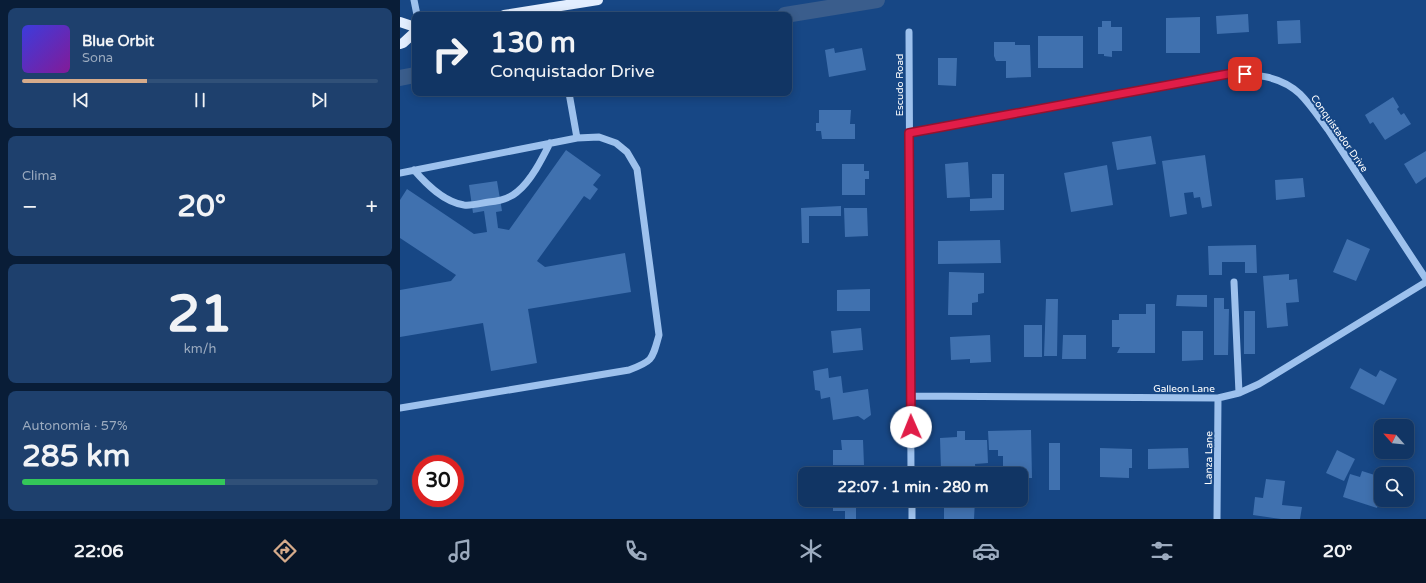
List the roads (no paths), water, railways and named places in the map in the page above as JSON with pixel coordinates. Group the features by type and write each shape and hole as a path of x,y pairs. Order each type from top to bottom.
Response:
{"main road":[{"path":"542,12 555,11 598,0"},
{"path":"400,22 412,26"},
{"path":"400,44 412,35"}],"street":[{"path":"414,0 416,12"},
{"name":"Escudo Road","path":"910,32 910,396 912,467"},
{"name":"Conquistador Drive","path":"909,133 1228,74 1245,74 1274,78 1300,94 1312,108 1329,131 1426,280"},
{"path":"570,96 577,138"},
{"path":"400,173 577,138 600,137 616,143 627,152 637,169 659,335 653,357 643,365 629,370 400,408"},
{"path":"414,170 428,186 450,200 464,205 503,200 518,192 540,162 550,143"},
{"name":"Galleon Lane","path":"910,396 1218,398 1240,393 1259,384 1426,280"},
{"path":"1234,282 1240,393"},
{"name":"Lanza Lane","path":"1217,519 1218,398"},
{"path":"912,507 912,519"}],"waterway":[{"path":"792,14 877,0"},
{"path":"400,78 412,76"}]}
